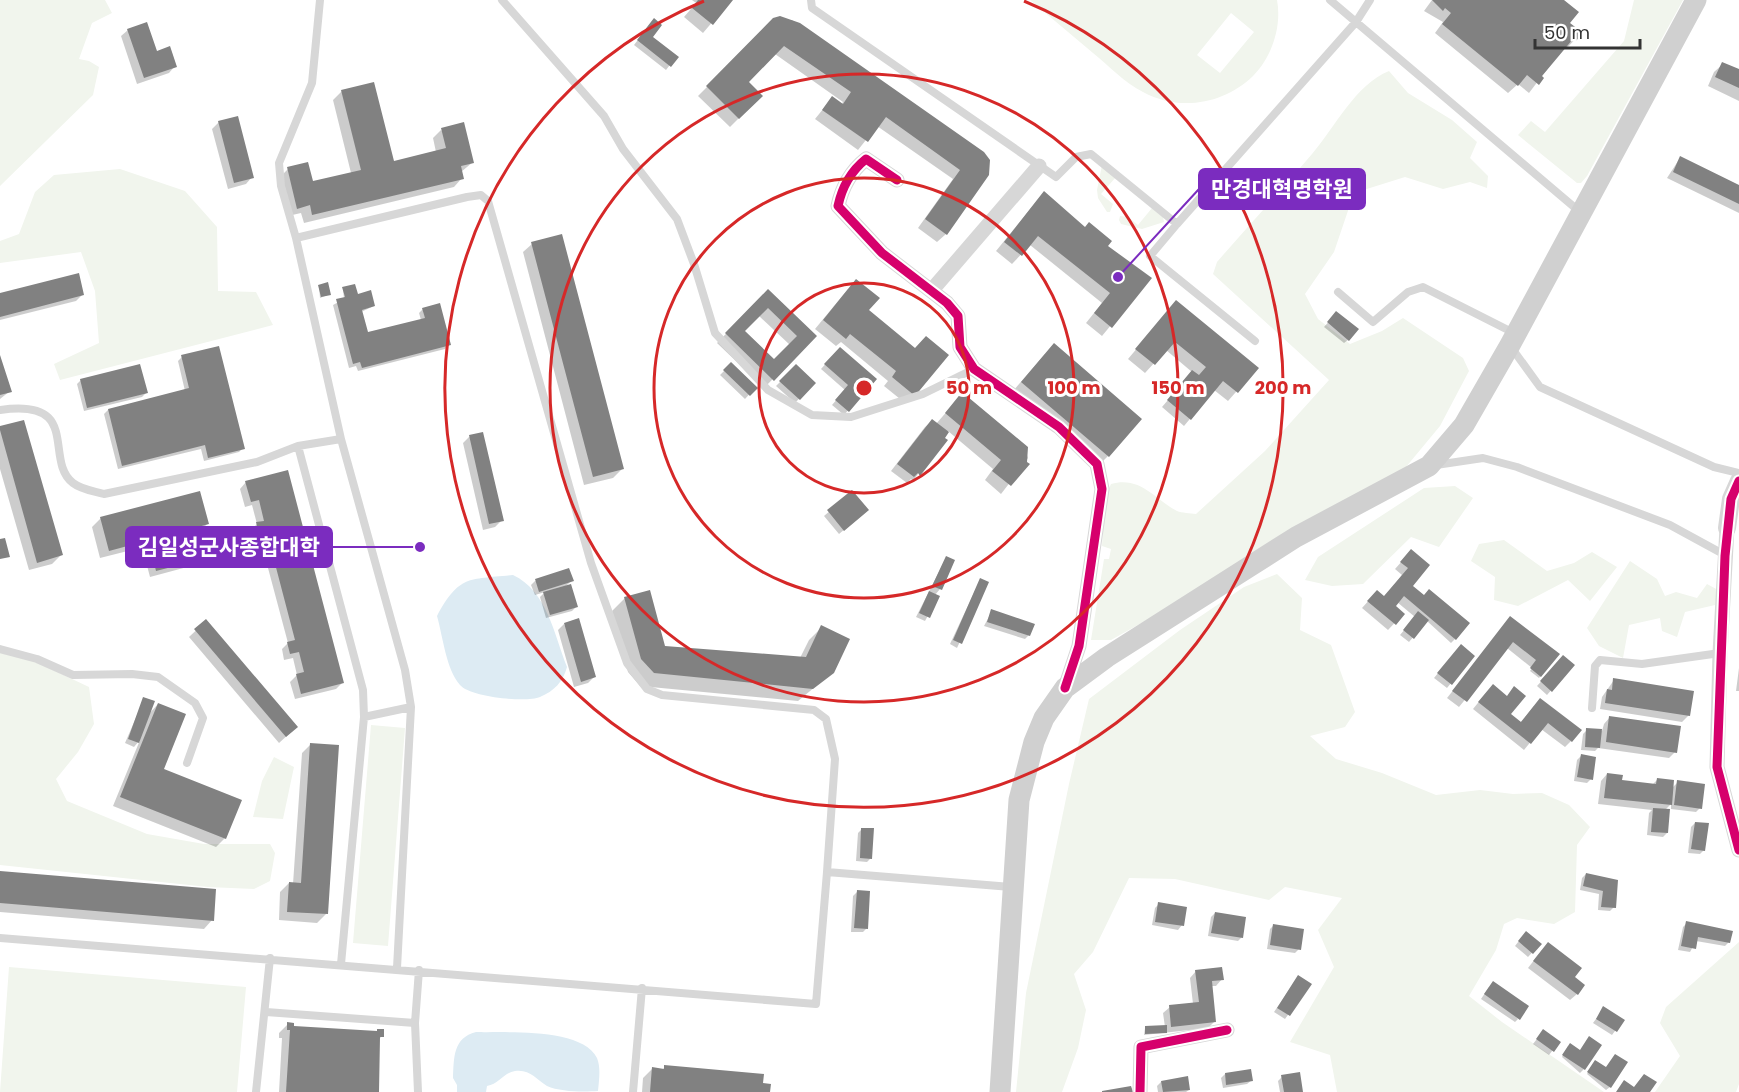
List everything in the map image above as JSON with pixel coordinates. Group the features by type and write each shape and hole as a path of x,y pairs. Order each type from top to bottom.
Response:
{"main road":[{"path":"1000,1092 1019,800 1034,742 1044,717 1065,688 1107,657 1296,537 1429,466 1464,425 1513,340 1696,0"}],"street":[{"path":"897,180 866,159 855,168 841,193 838,206 882,253 932,290 958,316 960,347 974,369 1059,427 1097,464 1102,489 1079,646 1065,688"},
{"path":"932,290 1039,166"},
{"path":"1739,481 1731,499 1733,529 1725,556 1717,767 1739,850"},
{"path":"1140,1092 1141,1047 1227,1030"}],"lane":[{"path":"320,0 312,83 279,163 281,186 296,238 304,285 341,440 405,670 411,707 397,968"},
{"path":"502,0 604,116 623,149 676,219 694,264 715,333 768,390 812,416 851,417 923,394 974,369"},
{"path":"812,0 812,8 1056,177 1076,157 1091,154 1177,224"},
{"path":"1330,0 1581,213"},
{"path":"1255,341 1149,255 1356,22 1370,0"},
{"path":"0,938 397,968 816,1004 835,759 826,719 814,710 662,695 647,689 627,663 591,563 488,201 481,195 467,197 296,238"},
{"path":"1338,292 1372,322 1408,292 1423,287 1513,340 1540,387 1714,467 1739,472"},
{"path":"0,410 17,407 39,411 53,423 63,465 71,482 104,494 257,462 298,446 341,440"},
{"path":"298,446 363,690 364,717 341,964"},
{"path":"1429,466 1484,458 1517,467 1670,525 1725,556"},
{"path":"0,649 37,659 73,675 132,674 158,678 182,692 195,703 203,718 187,764"},
{"path":"1592,708 1595,666 1600,660 1642,664 1720,653"},
{"path":"364,717 411,707"},
{"path":"827,872 1012,887"},
{"path":"256,1092 270,958"},
{"path":"418,1092 415,1023 419,970"},
{"path":"633,1092 642,988"},
{"path":"266,1012 415,1023"}],"shaded area":[{"path":"0,0 105,0 112,13 92,23 79,59 89,61 99,67 93,95 0,186"},
{"path":"1030,0 1277,0 1277,30 1260,68 1241,86 1215,99 1201,102 1172,102 1136,88","holes":["1231,13 1254,32 1220,73 1197,55"]},
{"path":"1634,0 1683,0 1587,176 1581,183 1577,183 1518,135 1531,121 1545,132 1624,41"},
{"path":"1389,71 1408,93 1452,120 1477,142 1470,158 1488,176 1487,188 1470,182 1443,189 1405,177 1354,193 1334,252 1305,294 1318,319 1350,344 1382,331 1403,318 1463,358 1469,371 1440,426 1406,467 1213,583 1111,640 1091,640 1104,559 1109,559 1111,549 1102,546 1105,497 1111,484 1131,483 1147,490 1177,511 1196,514 1265,451 1329,380 1213,274 1217,262 1312,154 1356,96 1377,77"},
{"path":"1102,165 1116,177 1101,194 1113,204 1110,212 1107,212 1098,198 1097,190"},
{"path":"120,169 185,191 217,227 218,291 256,292 273,325 60,380 54,364 99,343 95,291 81,252 0,263 0,241 19,234 35,192 54,175"},
{"path":"1152,208 1163,217 1164,222 1142,229 1121,224 1119,220 1120,216 1128,217 1138,225"},
{"path":"1455,486 1473,498 1439,547 1411,537 1363,584 1332,586 1305,580 1318,557 1424,488"},
{"path":"1504,540 1547,571 1574,563 1592,552 1617,567 1590,601 1568,580 1518,606 1494,600 1495,577 1471,561 1479,544"},
{"path":"1630,561 1657,579 1665,596 1676,592 1697,598 1707,584 1718,590 1715,605 1685,612 1677,637 1662,631 1660,618 1629,625 1623,658 1599,646 1587,628"},
{"path":"1277,574 1302,598 1300,630 1331,645 1355,712 1345,727 1310,736 1336,759 1382,773 1436,795 1480,790 1513,794 1542,793 1569,805 1590,827 1577,845 1575,912 1554,924 1517,918 1504,924 1496,950 1469,996 1502,1022 1604,1092 1337,1092 1330,1055 1290,1042 1334,967 1318,930 1342,898 1285,887 1269,900 1175,879 1129,878 1093,952 1074,974 1086,1010 1078,1048 1062,1092 1016,1092 1026,993 1089,699 1180,630 1244,587"},
{"path":"513,575 525,582 542,602 567,667 554,689 533,699 486,696 460,685 448,662 437,616 452,593 467,582"},
{"path":"0,645 89,687 94,724 78,752 56,779 67,801 147,834 204,844 270,844 275,853 270,881 254,889 208,887 0,865"},
{"path":"371,725 405,728 388,946 353,943"},
{"path":"274,757 294,767 283,819 253,817 262,781"},
{"path":"1739,942 1739,1084 1736,1092 1655,1092 1680,1056 1660,1023 1666,1007"},
{"path":"9,967 246,987 237,1092 0,1092"},
{"path":"476,1032 523,1032 560,1036 576,1041 589,1048 597,1058 598,1091 552,1088 529,1073 515,1071 487,1086 486,1092 457,1092 457,1085 453,1078 456,1049 463,1039"}],"building":[{"path":"698,0 733,0 713,25 692,8"},
{"path":"1432,0 1564,0 1579,12 1570,23 1583,33 1576,41 1573,39 1542,76 1544,78 1539,85 1527,75 1518,86 1442,24 1451,13 1445,8 1443,11"},
{"path":"780,16 800,23 984,152 990,160 989,175 947,235 925,219 960,170 886,117 868,142 822,110 832,96 843,104 851,92 784,46 749,82 763,96 739,119 706,86 773,18"},
{"path":"654,18 662,25 653,37 679,57 671,67 637,40"},
{"path":"147,22 157,51 170,46 177,67 144,78 127,29"},
{"path":"1722,62 1739,69 1739,88 1715,77"},
{"path":"374,82 394,161 446,148 441,128 464,122 474,163 461,166 464,179 312,215 310,205 297,209 287,167 308,162 313,181 361,170 341,90"},
{"path":"238,116 254,178 234,183 218,121"},
{"path":"1680,156 1739,185 1739,204 1673,172"},
{"path":"1044,191 1085,227 1089,222 1112,241 1108,246 1152,278 1112,328 1094,313 1110,293 1038,236 1022,256 1004,242"},
{"path":"562,234 624,469 593,477 531,242"},
{"path":"79,273 84,295 0,317 0,293"},
{"path":"856,279 880,298 869,310 915,348 926,336 949,355 915,396 892,377 896,371 850,334 846,339 823,320"},
{"path":"328,282 331,295 321,297 318,285"},
{"path":"355,284 358,294 371,290 375,306 362,310 368,332 425,318 422,308 440,303 451,345 362,368 360,362 353,364 336,299 345,297 342,287"},
{"path":"768,289 817,336 774,381 725,333","holes":["768,308 797,336 774,359 745,331"]},
{"path":"1176,300 1259,368 1238,393 1223,381 1191,420 1167,400 1192,370 1199,375 1206,367 1175,342 1155,365 1135,349"},
{"path":"1336,311 1359,329 1349,341 1327,322"},
{"path":"1054,343 1142,419 1109,457 1021,382"},
{"path":"219,346 245,449 208,458 205,445 122,466 108,409 189,388 181,355"},
{"path":"840,347 877,379 849,412 835,400 848,385 824,364"},
{"path":"0,355 12,392 0,395"},
{"path":"731,362 758,388 750,396 723,370"},
{"path":"140,364 148,393 87,408 80,379"},
{"path":"796,364 816,383 800,400 779,381"},
{"path":"962,392 1028,447 1027,462 1030,464 1011,486 992,471 1001,460 945,413"},
{"path":"932,419 949,432 945,438 948,440 920,476 918,473 914,477 897,464"},
{"path":"24,420 63,555 37,563 0,430 0,426"},
{"path":"483,432 504,521 489,524 469,435"},
{"path":"288,470 344,683 301,694 296,674 304,672 299,652 290,654 287,642 295,640 267,533 259,535 256,522 264,521 259,500 251,502 245,481"},
{"path":"852,490 869,510 844,531 827,510"},
{"path":"200,491 209,524 109,551 100,517"},
{"path":"5,538 10,557 0,559 0,539"},
{"path":"193,539 199,560 156,571 151,550"},
{"path":"1411,549 1430,565 1413,586 1424,595 1429,589 1470,623 1456,640 1404,596 1396,606 1405,614 1396,625 1367,601 1377,590 1384,596 1408,568 1400,562"},
{"path":"946,556 955,560 942,590 932,586"},
{"path":"569,568 574,581 539,592 535,579"},
{"path":"980,578 989,582 962,644 953,640"},
{"path":"571,584 578,607 550,615 543,592"},
{"path":"650,590 665,646 806,657 821,625 850,639 834,673 813,689 654,673 641,659 624,597"},
{"path":"929,591 940,596 930,618 919,613"},
{"path":"991,609 1035,624 1030,636 987,622"},
{"path":"1418,611 1429,620 1414,639 1403,630"},
{"path":"1510,616 1560,654 1541,677 1530,668 1536,660 1513,642 1467,702 1452,691"},
{"path":"579,618 596,677 581,682 564,623"},
{"path":"206,619 298,727 286,737 194,629"},
{"path":"1461,644 1475,656 1452,685 1437,673"},
{"path":"1563,655 1575,665 1552,692 1540,681"},
{"path":"1613,678 1694,691 1690,716 1605,703 1607,689 1612,690"},
{"path":"1493,684 1507,696 1514,686 1526,696 1511,714 1521,722 1540,698 1582,730 1572,742 1548,723 1531,744 1478,702"},
{"path":"143,697 155,701 139,743 128,739"},
{"path":"158,703 186,714 164,769 242,800 226,839 120,797"},
{"path":"1609,716 1681,726 1677,753 1606,742"},
{"path":"1586,728 1602,729 1600,748 1585,747"},
{"path":"310,743 339,745 328,914 287,912 289,882 301,883"},
{"path":"1581,754 1596,757 1593,780 1577,777"},
{"path":"1607,773 1623,775 1622,780 1656,784 1657,778 1674,780 1672,805 1604,798"},
{"path":"1677,780 1705,784 1702,809 1674,805"},
{"path":"1653,808 1670,809 1668,833 1651,832"},
{"path":"1695,822 1709,823 1705,851 1691,849"},
{"path":"861,828 874,828 872,859 860,858"},
{"path":"0,871 216,889 214,921 0,903"},
{"path":"1586,873 1618,880 1616,908 1601,907 1603,891 1583,886"},
{"path":"857,890 870,891 868,929 854,928"},
{"path":"1158,902 1187,907 1184,926 1155,922"},
{"path":"1215,912 1246,917 1243,938 1211,933"},
{"path":"1686,921 1733,931 1730,943 1698,937 1696,949 1681,946"},
{"path":"1273,924 1304,929 1301,950 1270,945"},
{"path":"1526,931 1542,944 1533,954 1518,941"},
{"path":"1548,942 1582,968 1575,977 1585,985 1578,995 1533,961"},
{"path":"1222,967 1224,980 1212,981 1216,1022 1171,1027 1169,1005 1199,1002 1195,970"},
{"path":"1298,975 1312,984 1290,1016 1277,1008"},
{"path":"1493,981 1529,1006 1520,1020 1484,994"},
{"path":"1603,1006 1625,1020 1617,1032 1596,1019"},
{"path":"287,1022 294,1023 294,1026 377,1031 377,1029 384,1029 384,1037 380,1037 379,1092 286,1092 290,1030 287,1030"},
{"path":"1167,1025 1167,1033 1145,1034 1145,1026"},
{"path":"1543,1029 1561,1042 1554,1052 1536,1039"},
{"path":"1589,1036 1602,1045 1585,1070 1562,1055 1570,1043 1580,1050"},
{"path":"1615,1054 1628,1062 1611,1088 1587,1072 1595,1060 1606,1067"},
{"path":"664,1065 764,1074 763,1083 771,1084 770,1092 650,1092 652,1067 664,1069"},
{"path":"1251,1069 1253,1081 1226,1085 1225,1073"},
{"path":"1300,1072 1303,1092 1284,1092 1281,1075"},
{"path":"1644,1074 1657,1082 1650,1092 1616,1092 1624,1080 1634,1087"},
{"path":"1188,1076 1190,1090 1163,1092 1161,1081"},
{"path":"1131,1086 1133,1092 1102,1092 1102,1091"}],"cycle path":[{"path":"897,180 866,159 848,180 838,206 882,253 947,303 958,316 960,347 974,369 1059,427 1097,464 1102,489 1079,646 1065,688"},
{"path":"1739,481 1731,499 1725,556 1717,767 1739,850"},
{"path":"1140,1092 1141,1047 1227,1030"}],"place":[{"name":"만경대혁명학원","path":"1118,277"},
{"name":"김일성군사종합대학","path":"420,547"}]}
